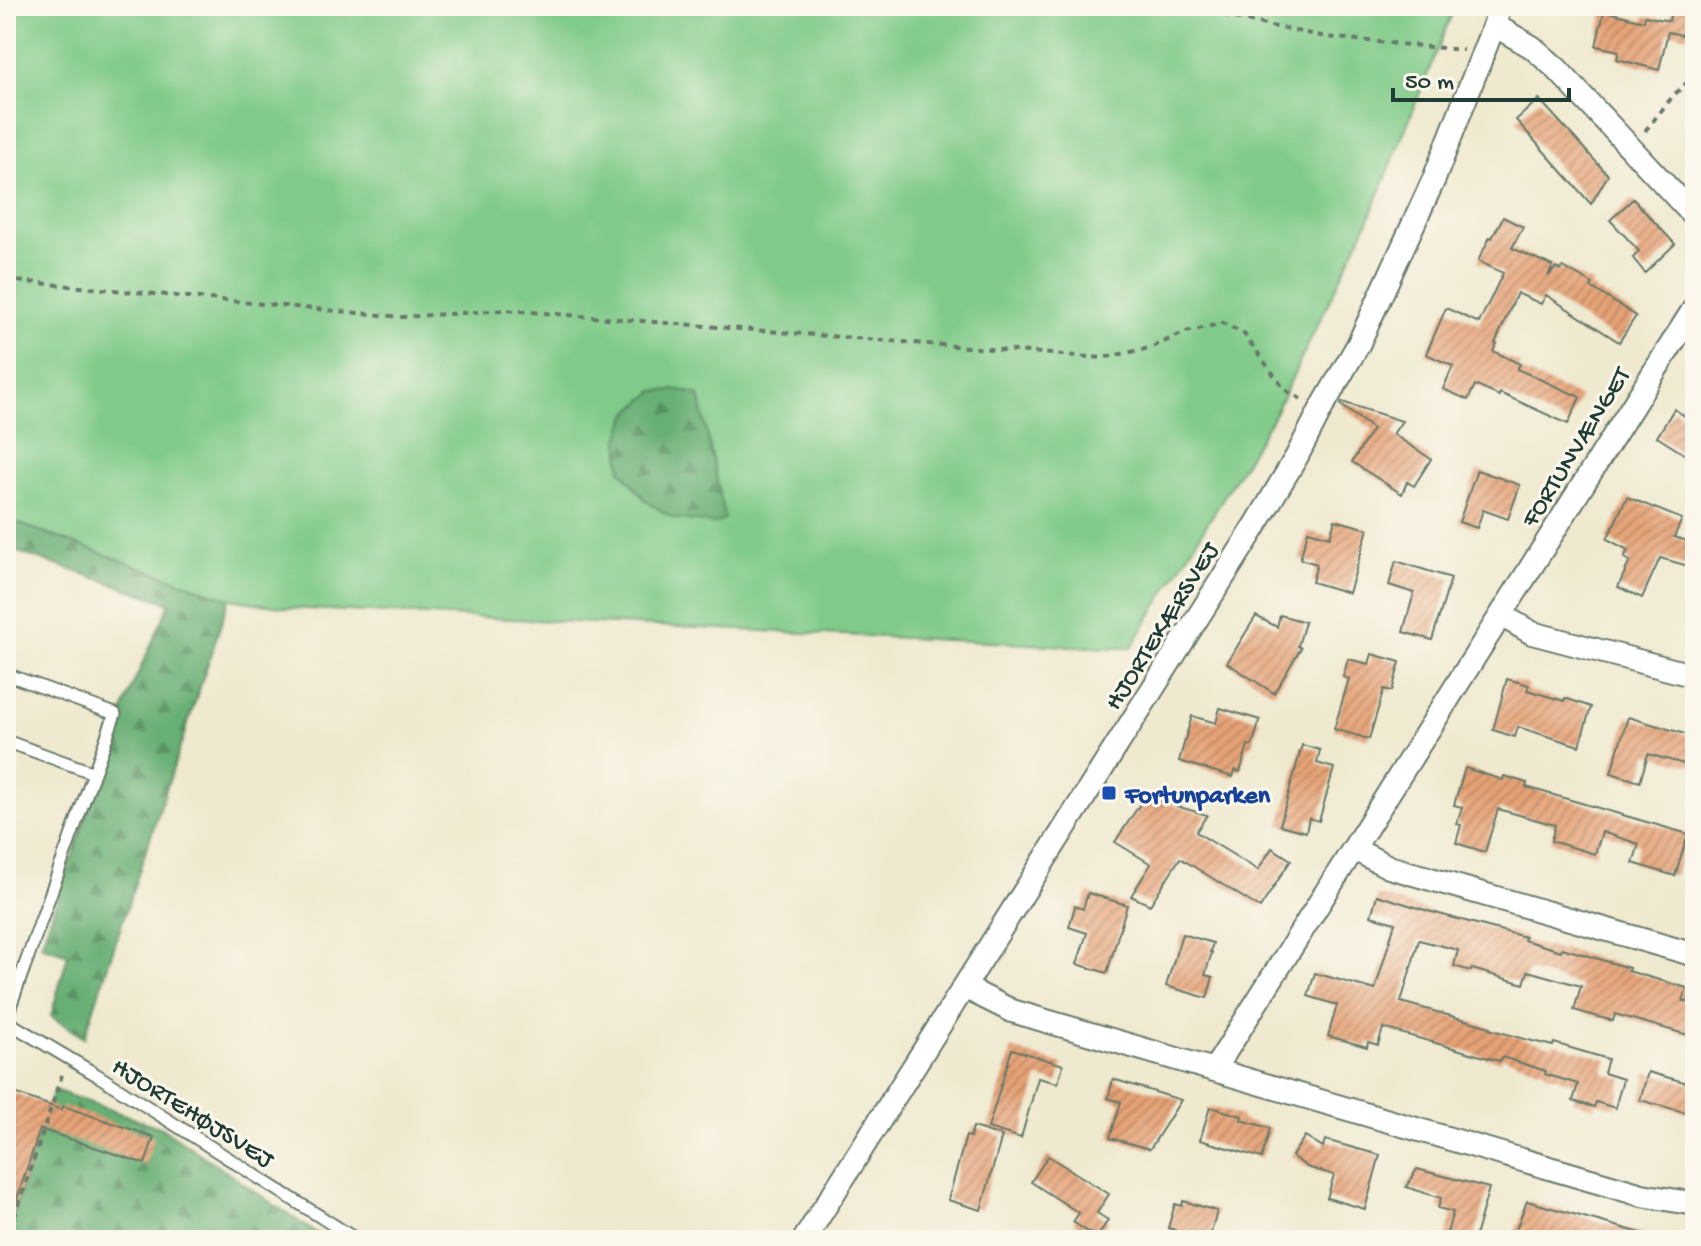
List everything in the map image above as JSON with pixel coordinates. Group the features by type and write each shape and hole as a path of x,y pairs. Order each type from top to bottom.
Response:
{"street":[{"name":"HJORTEKÆRSVEJ","path":"804,1240 1297,456 1358,345 1428,192 1497,16"},
{"path":"1497,16 1557,69 1695,217"},
{"name":"FORTUNVÆNGET","path":"1214,1070 1695,307"},
{"path":"1501,615 1532,633 1695,676"},
{"path":"1354,849 1389,867 1695,955"},
{"path":"964,987 1012,1011 1642,1195 1695,1204"}],"lane":[{"path":"6,674 115,714 6,1019"},
{"path":"6,741 94,773"},
{"name":"HJORTEHØJSVEJ","path":"6,1019 357,1240"}],"path":[{"path":"1189,6 1326,37 1484,52"},
{"path":"1631,148 1673,96 1695,75"},
{"path":"6,280 402,317 506,310 1102,358 1150,348 1186,332 1223,323 1244,334 1285,390 1321,409"},
{"path":"7,1240 68,1058"}],"green space":[{"path":"6,6 1455,6 1369,219 1274,415 1131,648 1110,648 287,608 229,599 6,519"},
{"path":"680,390 699,395 725,519 714,524 673,518 646,501 621,470 619,439 628,413 654,391"},
{"path":"6,519 229,599 84,1038 51,1016 68,954 41,945 131,689 170,603 6,548"},
{"path":"54,1090 162,1128 326,1240 6,1240"}],"building":[{"path":"1672,6 1695,6 1695,38 1668,32 1659,70 1617,59 1619,51 1596,46 1604,11 1644,21 1645,16 1669,21"},
{"path":"1539,99 1608,175 1591,204 1516,120"},
{"path":"1633,199 1675,244 1645,273 1633,258 1639,251 1610,220"},
{"path":"1503,217 1523,227 1512,248 1553,266 1548,276 1556,268 1561,270 1563,267 1593,284 1591,287 1636,316 1619,342 1546,295 1541,304 1517,293 1493,351 1520,364 1517,369 1580,397 1568,424 1475,385 1468,400 1443,389 1453,366 1426,354 1446,308 1479,323 1503,273 1478,261"},
{"path":"1342,402 1402,421 1393,434 1431,459 1414,486 1407,482 1402,494 1352,462 1373,429 1341,405"},
{"path":"1674,409 1695,423 1695,461 1657,437"},
{"path":"1477,470 1520,485 1508,519 1483,510 1477,528 1459,522"},
{"path":"1627,497 1682,519 1674,537 1695,543 1695,568 1660,558 1642,598 1618,587 1630,561 1624,558 1628,550 1607,539"},
{"path":"1335,520 1368,529 1349,593 1312,582 1317,564 1300,559 1308,531 1330,537"},
{"path":"1396,561 1451,578 1432,640 1403,632 1414,593 1389,585"},
{"path":"1280,615 1305,622 1298,646 1301,648 1274,693 1227,663 1256,616 1277,627"},
{"path":"1372,654 1400,662 1392,691 1384,689 1369,739 1334,729 1349,679 1343,677 1348,659 1369,664"},
{"path":"1507,679 1529,685 1527,690 1591,707 1579,746 1518,727 1515,737 1493,730"},
{"path":"1220,708 1260,720 1240,772 1235,770 1233,777 1179,761 1192,716 1216,723"},
{"path":"1628,717 1695,737 1695,767 1648,754 1640,782 1611,773"},
{"path":"1302,745 1320,750 1317,763 1334,768 1319,821 1309,818 1306,832 1280,825"},
{"path":"1465,768 1503,780 1504,776 1527,783 1526,787 1688,834 1675,876 1633,863 1639,844 1602,832 1595,854 1551,841 1555,825 1498,809 1485,852 1456,843 1462,807 1454,805"},
{"path":"1144,798 1155,805 1156,800 1207,815 1196,832 1258,870 1272,848 1291,860 1260,908 1180,858 1150,905 1131,896 1151,864 1115,842"},
{"path":"1088,893 1127,905 1107,973 1077,964 1087,933 1069,927 1075,906 1083,909"},
{"path":"1377,895 1525,937 1524,940 1561,951 1562,948 1629,968 1628,971 1687,988 1683,1001 1695,1004 1695,1037 1615,1014 1613,1021 1574,1010 1581,986 1528,971 1524,984 1471,971 1454,966 1458,950 1419,940 1401,1002 1528,1040 1553,1046 1554,1043 1608,1059 1604,1073 1623,1079 1615,1108 1596,1102 1594,1107 1573,1101 1578,1084 1502,1057 1500,1061 1383,1028 1378,1045 1368,1042 1367,1047 1328,1036 1337,1005 1308,996 1315,973 1375,990 1395,923 1371,916"},
{"path":"1182,934 1213,943 1205,975 1213,977 1207,998 1166,986"},
{"path":"1012,1049 1063,1065 1058,1083 1038,1078 1021,1138 988,1128"},
{"path":"1648,1072 1695,1085 1695,1115 1640,1100"},
{"path":"1113,1079 1181,1100 1150,1149 1110,1138 1121,1102 1108,1098"},
{"path":"6,1090 154,1137 145,1164 40,1129 10,1220 6,1219"},
{"path":"1210,1107 1270,1128 1262,1158 1200,1140"},
{"path":"973,1127 1002,1136 981,1210 948,1200 966,1136 970,1137"},
{"path":"1305,1136 1323,1147 1325,1140 1380,1155 1365,1209 1327,1198 1334,1175 1307,1167 1292,1156"},
{"path":"1048,1156 1109,1194 1097,1213 1108,1220 1097,1238 1073,1222 1079,1213 1031,1182"},
{"path":"1417,1169 1489,1188 1474,1240 1445,1240 1453,1212 1438,1208 1441,1198 1406,1187"},
{"path":"1183,1201 1217,1211 1209,1240 1172,1240 1175,1230 1168,1228 1175,1204 1182,1206"},
{"path":"1527,1201 1648,1235 1647,1240 1576,1240 1555,1234 1554,1240 1512,1240"}],"place":[{"name":"Fortunparken","path":"1109,793"}]}
